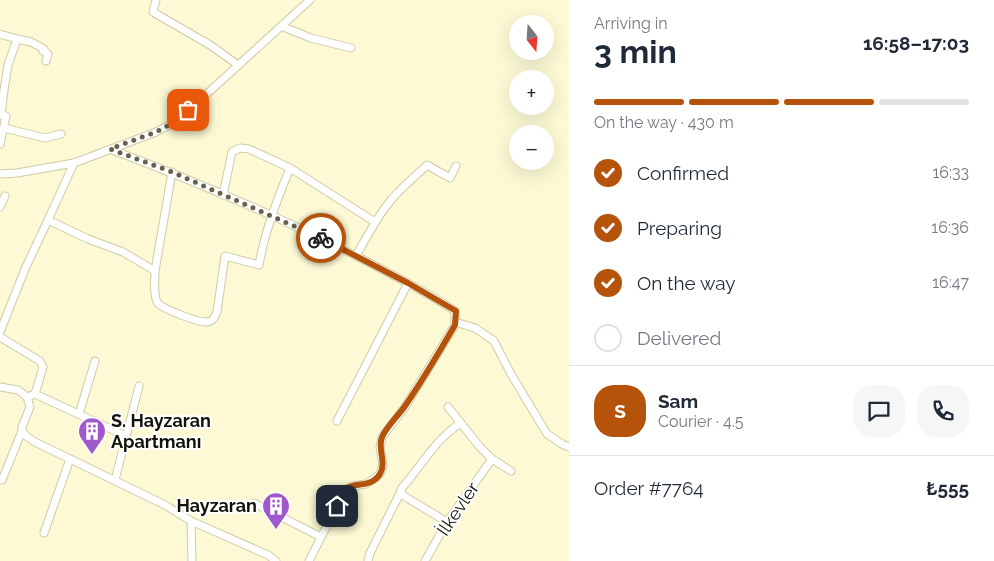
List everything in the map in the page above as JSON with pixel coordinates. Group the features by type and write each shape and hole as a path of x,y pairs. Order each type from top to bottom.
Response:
{"street":[{"path":"156,0 153,12 210,45 238,65"},
{"path":"0,174 17,173 74,163 156,132 177,121 310,0"},
{"path":"281,26 311,38 351,48"},
{"path":"0,34 31,42 44,49 43,51 48,54 46,61"},
{"path":"0,144 6,116 1,115 8,65 17,39"},
{"path":"4,128 45,138 62,134"},
{"path":"223,194 232,152 240,148 249,149 290,168 375,222"},
{"path":"110,149 172,172 313,234 408,283 456,311 455,325 405,407 382,437 380,447 383,465 380,474 366,484 352,486 345,490 309,561"},
{"path":"0,332 25,269 74,163"},
{"path":"356,256 387,205 427,165 450,178 456,166"},
{"path":"172,172 155,271 156,300 159,304 188,317 208,322 218,312 225,256 259,265 271,215 290,168"},
{"path":"0,206 5,196"},
{"path":"48,220 88,239 123,252 155,271"},
{"path":"337,421 408,283"},
{"path":"455,322 475,328 494,340 511,374 547,434 569,447"},
{"path":"0,337 40,361 43,367 31,396 30,407 22,431 2,480"},
{"path":"79,414 95,361"},
{"path":"114,480 139,386"},
{"path":"0,387 18,390 79,414 126,436"},
{"path":"448,408 479,446 511,471"},
{"path":"368,561 370,553 401,491 400,489 449,430 461,423"},
{"path":"22,431 35,442 165,505 191,521 268,555 276,561"},
{"name":"İlkevler","path":"425,561 447,522 492,458"},
{"path":"44,533 70,459"},
{"path":"401,491 404,496 447,522"},
{"path":"254,503 321,537"},
{"path":"191,521 192,561"}],"way so far":[{"path":"188,110 177,121 156,132 110,149 172,172 321,238"}],"place":[{"name":"S. Hayzaran Apartmanı","path":"92,455"},
{"name":"Hayzaran","path":"276,530"}],"route":[{"path":"321,238 408,283 456,311 455,325 405,407 382,437 380,447 383,465 380,474 371,482 352,486 345,490 337,506"}]}
